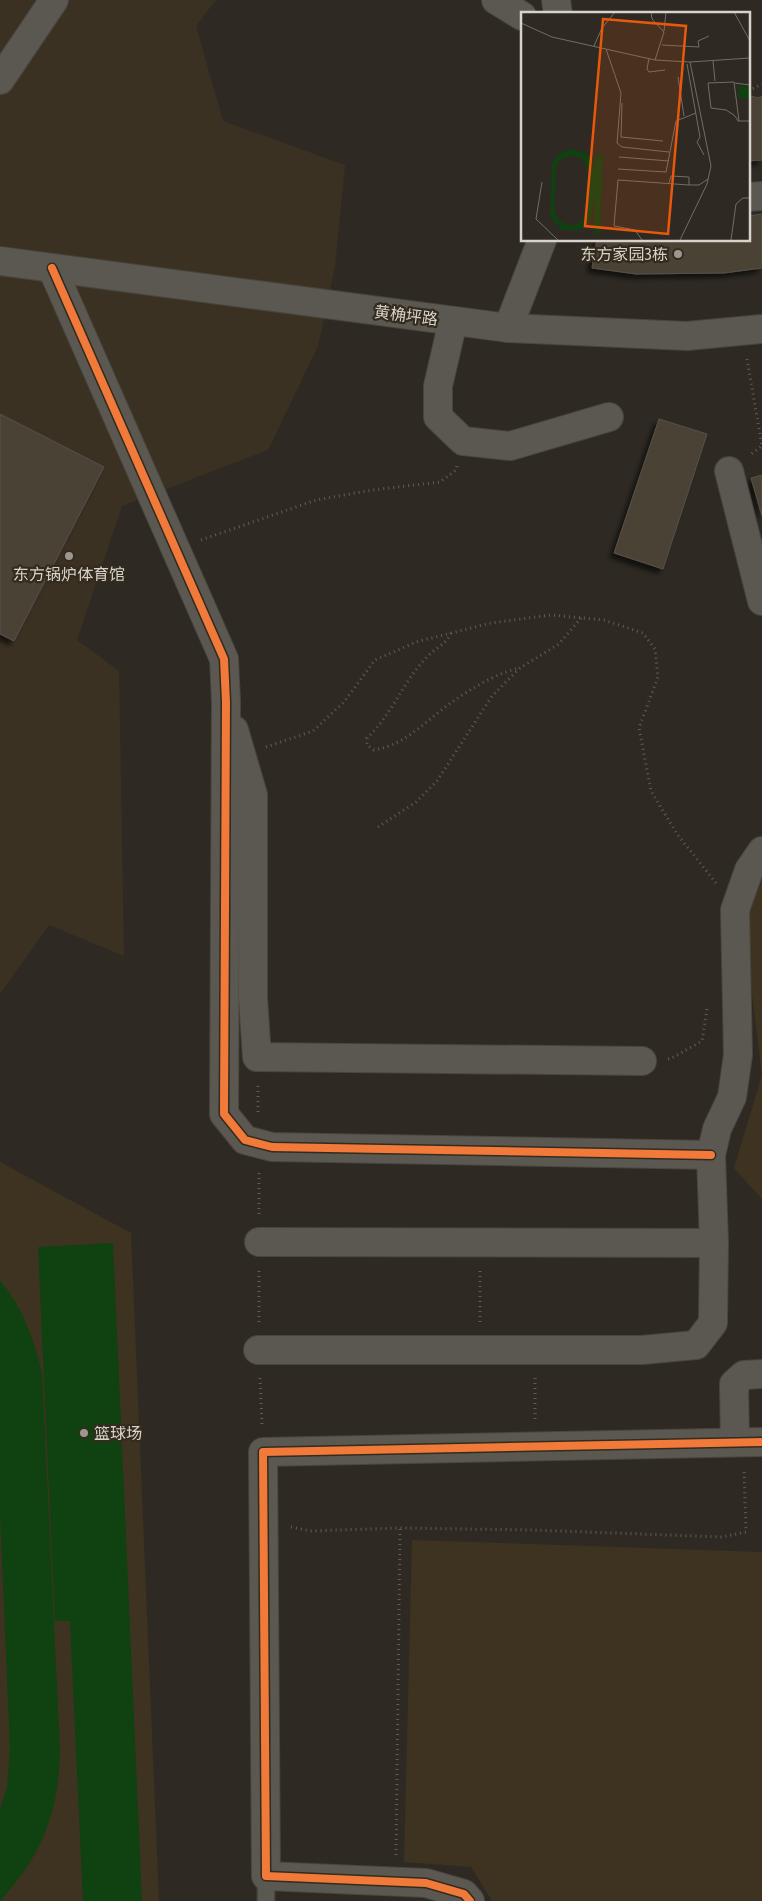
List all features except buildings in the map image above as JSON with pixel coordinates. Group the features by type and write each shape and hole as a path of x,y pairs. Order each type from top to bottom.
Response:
{"street":[{"path":"0,80 54,0"},
{"path":"496,0 521,15"},
{"path":"508,328 542,241"},
{"name":"黄桷坪路","path":"0,261 508,328 687,336 752,330"},
{"path":"52,268 224,659 226,702 224,1114 244,1140 272,1147 711,1155"},
{"path":"453,321 438,386 438,418 463,441 510,446 609,417"},
{"path":"729,471 762,601"},
{"path":"226,702 254,795 253,998 257,1057 642,1061"},
{"path":"258,1350 642,1350 696,1346 713,1323 714,1244 711,1155 717,1129 732,1097 738,1055 735,910 749,870 762,851"},
{"path":"259,1242 714,1244"},
{"path":"740,1454 734,1384 744,1375 762,1374"},
{"path":"470,1901 464,1894 426,1883 396,1881 266,1889 263,1452 536,1446 740,1454 762,1442"}],"path":[{"path":"750,88 762,84"},
{"path":"729,471 762,446 752,330"},
{"path":"175,549 316,500 372,490 440,482 456,470 463,441"},
{"path":"242,755 313,731 344,702 375,660 416,642 491,624 551,615 604,620 643,632 655,649 658,677 639,728 651,791 677,834 724,893 742,890"},
{"path":"378,827 416,802 437,781 492,696 520,668 559,644 581,618"},
{"path":"452,633 448,640 428,655 416,669 378,727 367,738 367,745 374,750 388,748 408,737 455,700 507,671 520,668"},
{"path":"642,1061 672,1058 702,1041 707,1008"},
{"path":"257,1057 259,1144 258,1350 263,1452"},
{"path":"480,1243 480,1350"},
{"path":"535,1350 536,1446"},
{"path":"264,1522 310,1531 400,1528 532,1530 722,1537 746,1532 740,1454"},
{"path":"396,1881 400,1528"}],"shaded area":[{"path":"0,0 216,0 196,26 223,121 345,165 335,266 318,346 268,450 122,506 77,640 119,671 124,956 49,925 0,994"},
{"path":"762,881 762,1075 743,921"},
{"path":"762,1075 762,1199 734,1168"},
{"path":"0,1162 131,1233 159,1901 0,1901"},
{"path":"412,1540 762,1552 762,1901 492,1901 471,1867 404,1862"}],"green space":[{"name":"篮球场","path":"113,1243 142,1901 83,1901 70,1621 55,1621 38,1247"},
{"path":"0,1281 15,1302 27,1324 42,1373 60,1750 56,1794 45,1832 27,1867 0,1901 0,1809 7,1788 10,1748 0,1513"}],"cycle path":[{"path":"52,268 224,659 226,702 224,1114 245,1140 272,1147 711,1155"},
{"path":"470,1901 464,1894 426,1883 266,1876 263,1452 762,1442"}],"place":[{"name":"东方家园3栋","path":"678,254"},
{"name":"东方锅炉体育馆","path":"69,556"},
{"name":"篮球场","path":"84,1433"}]}
